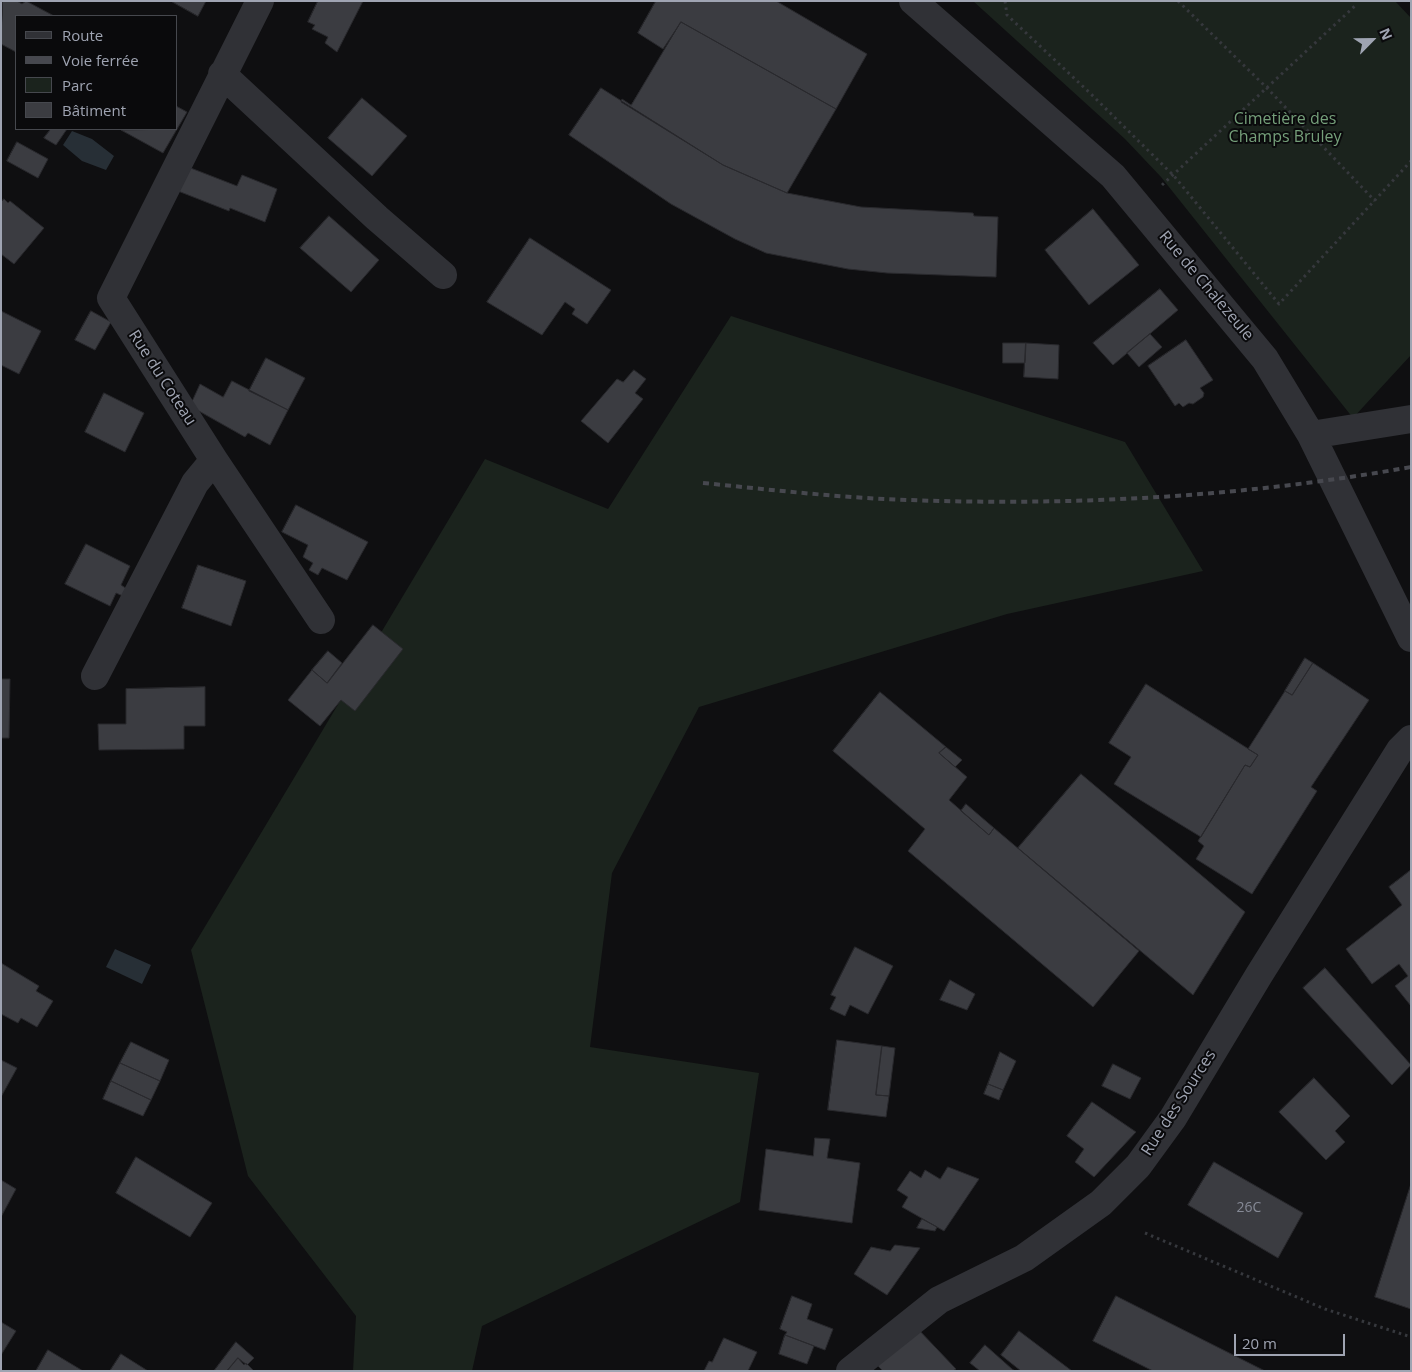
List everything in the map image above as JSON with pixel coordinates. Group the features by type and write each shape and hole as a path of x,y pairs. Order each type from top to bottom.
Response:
{"street":[{"name":"Rue du Coteau","path":"260,1 111,298 214,460 321,620"},
{"name":"Rue de Chalezeule","path":"913,1 1113,176 1265,359 1288,393 1311,435 1411,638"},
{"path":"222,74 377,218 443,275"},
{"path":"1311,435 1411,419"},
{"path":"95,676 195,483 214,460"},
{"name":"Rue des Sources","path":"850,1371 939,1300 1024,1258 1093,1208 1138,1166 1173,1118 1384,775 1400,750 1411,739"}],"path":[{"path":"1005,1 1007,16 1092,95 1174,176 1279,304 1411,162"},
{"path":"1178,1 1266,87 1375,201"},
{"path":"1162,185 1174,176 1266,87 1356,5"},
{"path":"1145,1233 1325,1309 1411,1337"}],"green space":[{"name":"Cimetière des Champs Bruley","path":"973,1 1395,1 1411,18 1411,355 1353,418 1161,177 1125,139"},
{"path":"731,316 1125,442 1203,571 1007,614 699,707 612,873 590,1047 759,1073 740,1202 482,1326 472,1371 353,1371 356,1316 248,1176 191,950 485,459 608,509"}],"shaded area":[{"path":"72,131 92,139 114,156 106,170 82,161 63,145"},
{"path":"115,949 151,965 142,984 106,967"}],"building":[{"path":"3,1 17,1 22,4 26,1 52,15 15,15 15,51 1,44"},
{"path":"171,1 206,1 198,16"},
{"path":"318,1 363,1 337,52 325,43 328,37 312,29 315,25 308,22"},
{"path":"656,1 776,1 867,54 836,109 681,22 663,49 638,33"},
{"path":"681,22 836,109 787,193 723,165 621,102 622,99 631,105"},
{"path":"601,88 723,165 787,193 861,207 973,213 974,216 998,217 996,277 887,273 848,269 766,253 735,239 671,204 569,135"},
{"path":"362,98 407,136 372,176 328,138"},
{"path":"178,107 187,112 178,127"},
{"path":"50,130 66,130 56,145 44,138"},
{"path":"121,130 176,130 163,153"},
{"path":"17,142 48,159 38,178 7,161"},
{"path":"188,167 237,186 242,175 277,189 265,222 230,208 229,211 178,191"},
{"path":"4,199 8,203 10,201 44,228 14,264 1,254 1,202"},
{"path":"1093,209 1139,265 1089,305 1045,250"},
{"path":"329,216 379,260 351,292 300,248"},
{"path":"530,238 611,290 587,324 572,314 575,309 565,302 542,335 487,302"},
{"path":"1160,289 1178,310 1113,365 1093,343"},
{"path":"1,311 41,331 19,374 1,365"},
{"path":"91,311 111,322 95,350 75,340"},
{"path":"1150,334 1162,347 1139,367 1127,353"},
{"path":"1186,340 1213,380 1200,388 1204,393 1203,397 1193,404 1189,403 1183,407 1179,403 1175,406 1148,366"},
{"path":"1003,343 1026,343 1025,363 1003,363"},
{"path":"1026,343 1059,345 1058,379 1024,377"},
{"path":"266,358 305,378 288,410 249,391"},
{"path":"634,370 646,379 635,393 643,399 608,443 581,421 617,379 623,382"},
{"path":"232,381 288,410 270,445 248,433 245,437 190,406 200,384 223,397"},
{"path":"104,393 144,413 125,452 85,432"},
{"path":"296,505 368,542 347,580 322,568 318,575 309,570 313,563 303,557 308,545 282,532"},
{"path":"86,544 130,566 121,585 127,589 123,596 116,593 110,606 65,584"},
{"path":"198,565 246,581 231,626 182,608"},
{"path":"373,625 403,649 355,711 341,700 320,726 288,700 312,670 327,683"},
{"path":"328,651 342,663 327,683 312,670"},
{"path":"1305,658 1313,663 1292,695 1285,691"},
{"path":"1313,663 1369,700 1311,787 1317,791 1252,894 1196,859 1204,846 1198,841 1245,765 1250,767 1258,755 1248,749 1285,691 1292,695"},
{"path":"1,679 10,679 9,738 1,738"},
{"path":"1146,684 1258,755 1250,767 1245,765 1201,837 1114,784 1131,757 1109,743"},
{"path":"205,687 205,726 184,726 184,749 99,750 98,724 126,724 126,689"},
{"path":"880,692 946,747 939,753 967,777 949,800 989,835 994,828 1139,951 1093,1007 908,851 925,829 833,751"},
{"path":"946,747 962,760 955,767 939,753"},
{"path":"1081,774 1245,912 1193,995 1018,848"},
{"path":"966,804 994,828 989,835 961,811"},
{"path":"1411,870 1411,1006 1395,986 1408,976 1399,964 1372,984 1346,949 1402,905 1389,887"},
{"path":"855,947 893,966 868,1014 850,1005 845,1016 830,1009 836,997 831,995"},
{"path":"1,963 39,986 36,991 53,1001 37,1027 21,1018 18,1023 1,1014"},
{"path":"1325,968 1411,1065 1392,1085 1303,988"},
{"path":"950,980 975,994 967,1010 940,1000"},
{"path":"837,1040 882,1046 876,1095 889,1096 886,1117 828,1110"},
{"path":"131,1042 169,1060 160,1081 120,1063"},
{"path":"882,1046 895,1048 889,1096 876,1095"},
{"path":"1000,1052 1016,1061 1003,1090 988,1084"},
{"path":"1,1060 17,1068 1,1097"},
{"path":"120,1063 160,1081 151,1100 111,1081"},
{"path":"1113,1064 1141,1078 1130,1099 1102,1086"},
{"path":"1314,1078 1350,1116 1335,1131 1345,1142 1326,1160 1279,1112"},
{"path":"111,1081 151,1100 143,1116 103,1099"},
{"path":"988,1084 1003,1090 999,1100 984,1094"},
{"path":"1092,1102 1136,1132 1094,1177 1075,1162 1084,1149 1067,1136"},
{"path":"815,1138 830,1139 827,1158 860,1163 852,1223 759,1210 766,1149 813,1156"},
{"path":"136,1157 212,1203 190,1237 116,1193"},
{"path":"1214,1162 1303,1213 1278,1258 1188,1205"},
{"path":"948,1167 979,1179 944,1231 902,1207 908,1197 897,1190 910,1171 921,1178 925,1170 940,1179"},
{"path":"1,1180 16,1189 1,1217"},
{"path":"1411,1184 1411,1309 1375,1297"},
{"path":"922,1219 937,1227 935,1231 917,1228"},
{"path":"895,1245 920,1248 887,1295 854,1274 871,1247 890,1251"},
{"path":"792,1296 812,1304 807,1319 833,1329 825,1350 785,1335 787,1332 780,1329"},
{"path":"1116,1296 1265,1371 1153,1371 1093,1341"},
{"path":"1,1322 16,1331 1,1355"},
{"path":"917,1328 956,1369 953,1371 883,1371 878,1366"},
{"path":"1019,1331 1072,1371 1021,1371 1001,1355"},
{"path":"785,1335 814,1346 807,1364 779,1354"},
{"path":"724,1338 757,1352 748,1371 704,1371 709,1361 712,1362"},
{"path":"236,1342 254,1358 247,1365 238,1358 227,1371 214,1371"},
{"path":"985,1345 1015,1371 980,1371 970,1363"},
{"path":"48,1350 83,1371 36,1371"},
{"path":"121,1354 148,1371 110,1371"},
{"path":"238,1358 244,1365 246,1363 254,1371 227,1371"}],"railway":[{"path":"703,483 884,499 1017,502 1083,501 1214,493 1346,478 1411,467"}]}
